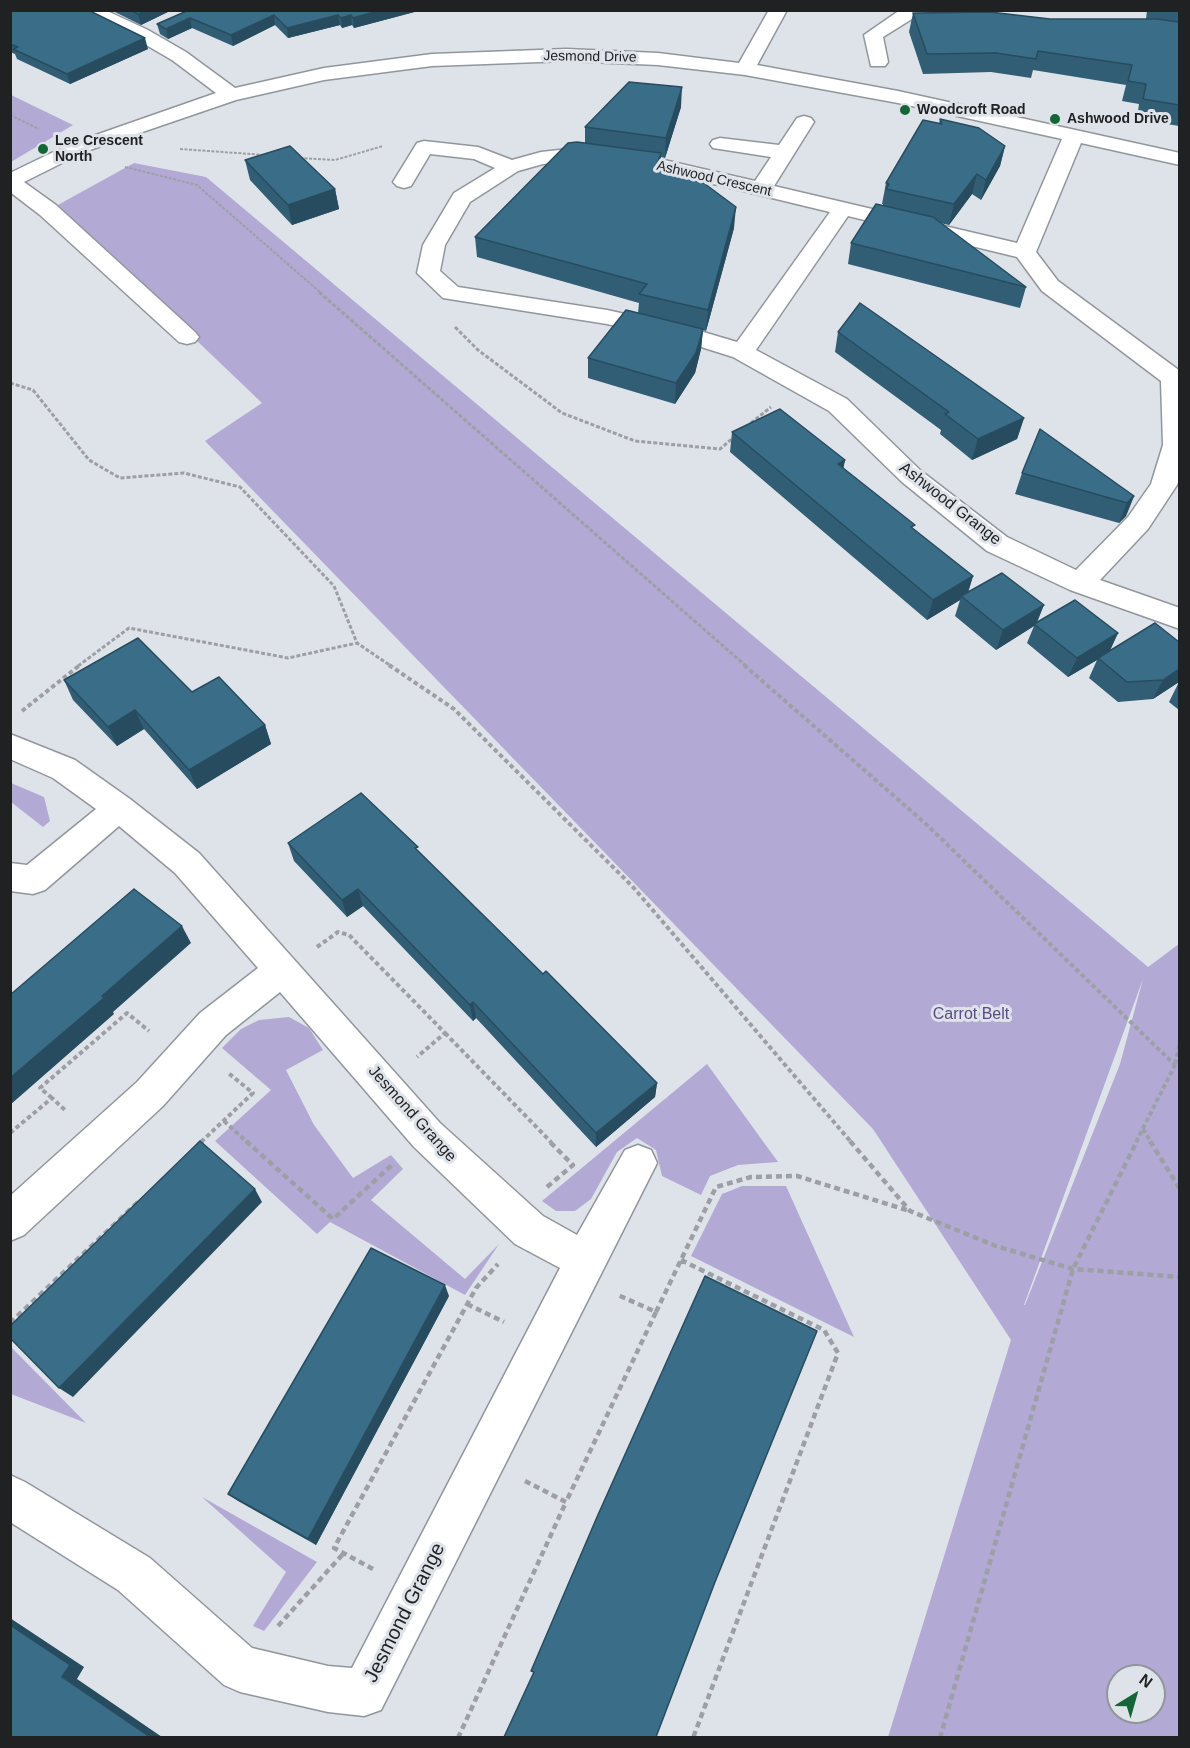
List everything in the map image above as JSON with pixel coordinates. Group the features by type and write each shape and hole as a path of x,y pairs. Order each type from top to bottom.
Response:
{"street":[{"path":"89,10 141,34 179,56 231,95"},
{"path":"745,69 778,10"},
{"path":"878,62 873,35 914,10"},
{"path":"926,10 975,22 999,24"},
{"path":"141,34 162,25"},
{"name":"Jesmond Drive","path":"10,182 77,148 231,95 324,74 432,60 566,55 658,59 745,69 898,97 1179,159"},
{"path":"761,189 804,122"},
{"path":"1074,135 1025,252 1050,286 1176,379 1176,446 1164,485 1138,523 1080,583"},
{"path":"720,144 784,152"},
{"path":"404,182 424,147 478,153 511,167"},
{"name":"Ashwood Crescent","path":"444,288 428,273 434,245 462,198 511,167 542,158 577,154 664,166 1025,252"},
{"path":"10,182 48,210 187,337"},
{"path":"742,352 842,210"},
{"name":"Ashwood Grange","path":"444,288 451,292 607,317 685,334 742,352 838,405 911,476 997,544 1080,583 1179,619"},
{"name":"Jesmond Grange","path":"10,746 64,769 120,808 187,863 427,1135 521,1223 581,1268"},
{"path":"18,885 120,808"},
{"path":"10,1222 150,1094 213,1024 281,971"},
{"name":"Jesmond Grange","path":"10,1497 134,1574 240,1670 328,1689 364,1693 581,1268 638,1163"}],"path":[{"path":"300,158 335,160 382,146 424,147"},
{"path":"77,148 97,161 197,185 927,824 1177,1063"},
{"path":"171,149 265,155"},
{"path":"444,288 430,303 478,350 562,414 635,441 645,442 720,448 742,431"},
{"path":"10,383 33,390 89,460 120,478 184,473 240,487 334,586 357,643 454,709 633,887 910,1211"},
{"path":"749,425 801,384"},
{"path":"17,715 37,697 129,628 288,658 357,643"},
{"path":"281,971 338,932 349,935 573,1165 521,1223 476,1288 334,1548 416,1592"},
{"path":"52,1098 40,1088 127,1013 253,1093 190,1153"},
{"path":"384,1085 445,1033"},
{"path":"940,1737 1073,1269 1177,1063 1179,1043"},
{"path":"224,1121 333,1219 427,1135"},
{"path":"1143,1128 1179,1189"},
{"path":"458,1737 566,1502 716,1187 751,1177 797,1176 910,1211 996,1246 1073,1269 1179,1277"},
{"path":"10,1323 147,1193"},
{"path":"681,1260 824,1330 838,1353 693,1737"},
{"path":"581,1268 656,1312"},
{"path":"485,1459 566,1502"},
{"path":"240,1670 343,1553"}],"green space":[{"path":"11,95 73,125 11,162"},
{"name":"Carrot Belt","path":"134,163 206,177 1148,967 1179,944 1179,1737 888,1737 1011,1340 873,1129 205,441 262,403 56,206","holes":["1143,979 1120,1064 1025,1305 1024,1305"]},
{"path":"11,783 44,797 50,821 43,827 11,802"},
{"path":"289,1017 309,1028 323,1050 286,1070 314,1125 353,1178 391,1155 403,1169 371,1200 465,1279 499,1244 465,1295 330,1222 317,1234 215,1141 271,1090 222,1048 241,1029 259,1020"},
{"path":"707,1064 778,1162 738,1165 710,1176 701,1195 662,1176 656,1150 637,1138 617,1152 591,1199 575,1211 556,1211 542,1201"},
{"path":"742,1186 786,1186 854,1337 691,1256 722,1194"},
{"path":"11,1347 86,1423 11,1394"},
{"path":"202,1497 317,1562 264,1631 253,1626 286,1572"}],"building":[{"path":"10,10 88,10 145,38 67,74 13,49 18,47 10,44"},
{"path":"130,10 147,10 138,14"},
{"path":"189,10 381,10 353,18 351,15 341,18 338,15 287,28 274,15 231,35 190,18 166,29 157,24"},
{"path":"990,12 1050,19 1157,19 1179,22 1179,105 1143,99 1146,84 1128,81 1132,65 1038,51 1036,59 996,53 927,54 913,13"},
{"path":"629,82 682,87 666,138 585,127"},
{"path":"940,119 979,128 1005,146 986,180 977,174 954,204 886,189 889,184 886,183 923,120 942,124"},
{"path":"577,142 661,153 656,167 697,178 736,207 708,310 639,294 647,284 475,237 568,143"},
{"path":"290,146 335,189 288,205 245,160"},
{"path":"876,204 933,217 1026,287 851,243"},
{"path":"860,303 1024,418 978,439 945,414 949,412 838,332"},
{"path":"626,310 703,329 696,353 676,383 588,358"},
{"path":"780,409 845,460 838,464 915,525 911,527 973,576 933,600 732,432"},
{"path":"1040,429 1134,496 1127,503 1022,473"},
{"path":"1002,573 1044,605 1003,630 961,596"},
{"path":"1075,600 1118,633 1077,658 1034,624"},
{"path":"1155,623 1179,642 1179,669 1163,680 1127,682 1098,658"},
{"path":"138,638 192,692 219,677 265,725 189,770 135,710 108,727 64,680"},
{"path":"361,793 418,847 415,848 543,974 546,971 657,1083 596,1133 473,1002 470,1005 358,889 342,900 288,843"},
{"path":"134,889 182,926 102,996 104,998 10,1078 10,995"},
{"path":"200,1141 255,1189 59,1388 10,1338 10,1326"},
{"path":"371,1248 445,1285 308,1539 228,1494"},
{"path":"705,1276 817,1331 715,1582 656,1737 504,1737 534,1672 531,1671 597,1517"},
{"path":"10,1625 70,1665 62,1677 150,1737 10,1737"}],"place":[{"name":"Woodcroft Road","path":"905,110"},
{"name":"Ashwood Drive","path":"1055,119"},
{"name":"Lee Crescent North","path":"43,149"}]}
